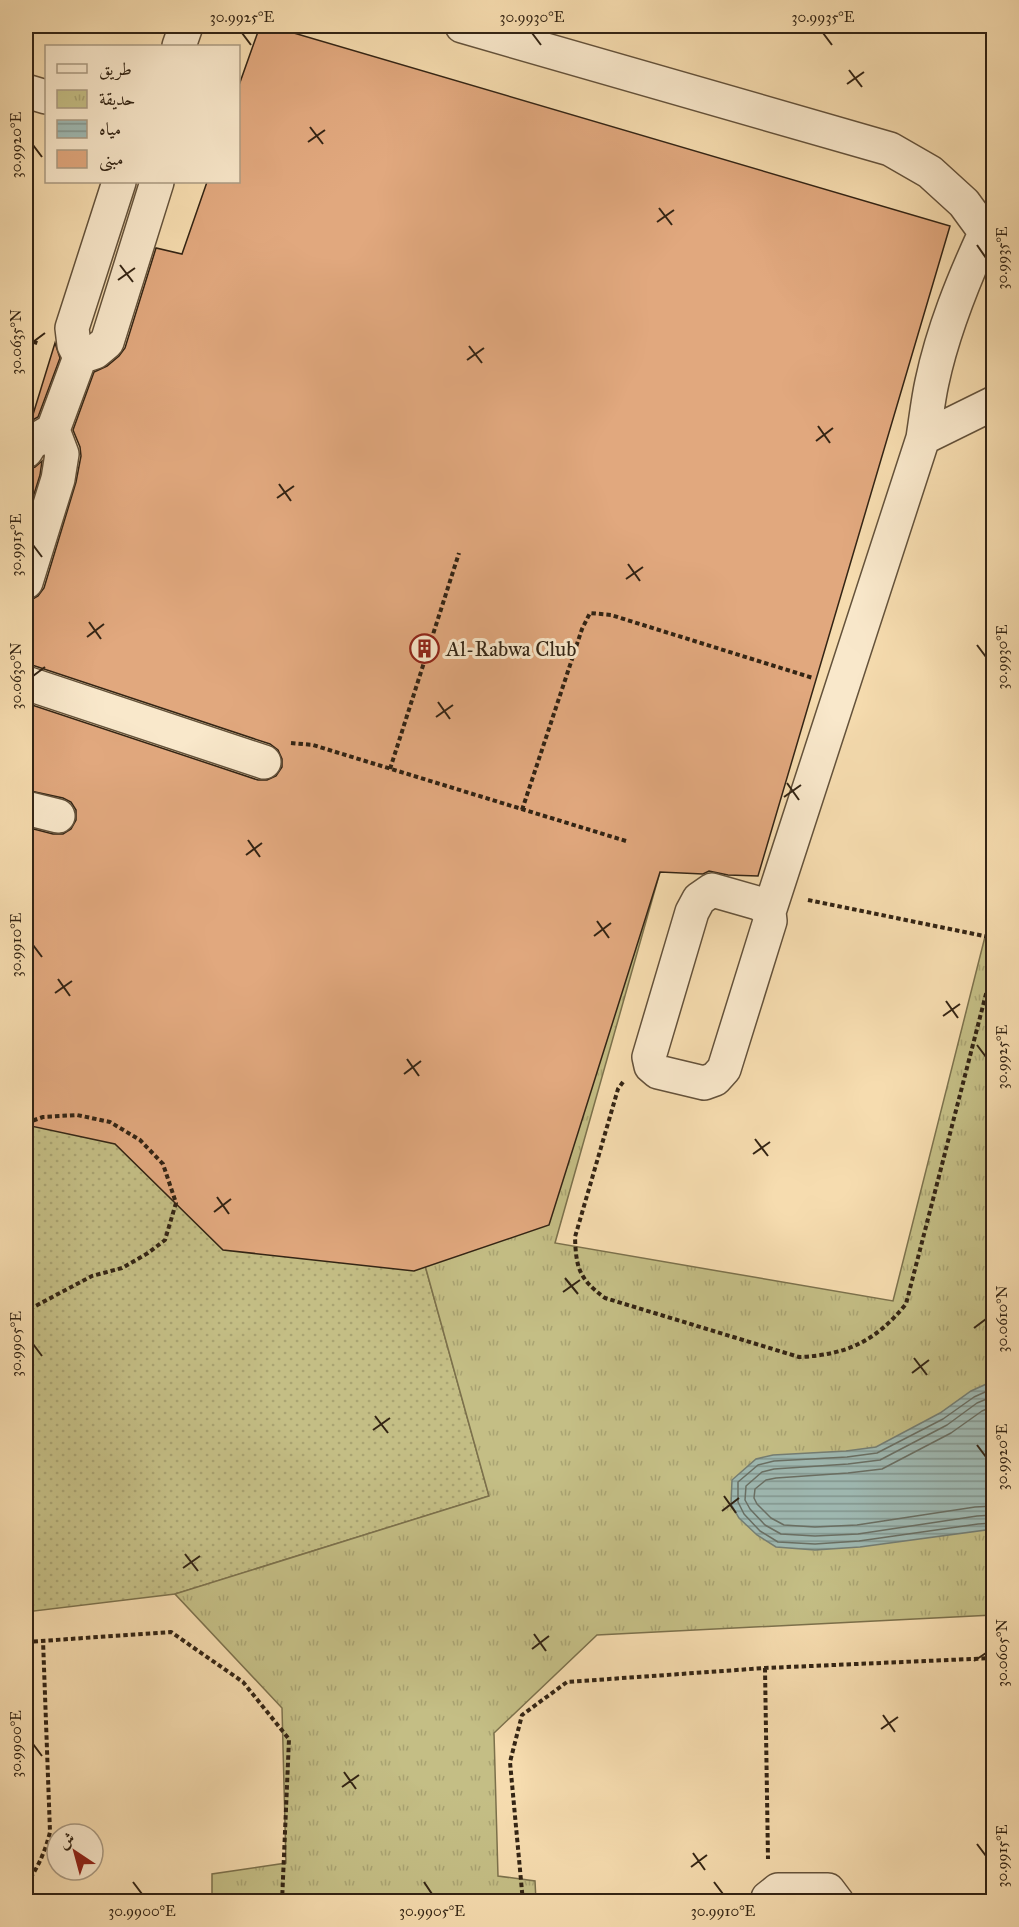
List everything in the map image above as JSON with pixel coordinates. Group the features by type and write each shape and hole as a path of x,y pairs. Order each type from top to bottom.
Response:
{"street":[{"path":"179,45 186,26"},
{"path":"462,26 890,149 930,172 964,203 989,238 964,279 945,331 931,384 923,438 772,902 770,921 724,1070 715,1079 704,1083 658,1072 651,1066 649,1057 692,912 699,899 712,890 761,904 772,902"},
{"path":"26,91 45,97"},
{"path":"81,357 74,345 72,328 119,183"},
{"path":"26,451 31,443 53,430 81,357 95,352 107,342 157,183"},
{"path":"923,438 993,403"},
{"path":"26,582 58,479 62,454 53,430"},
{"path":"26,683 264,762"},
{"path":"26,808 58,816"},
{"path":"768,1900 778,1890 828,1890 837,1902"}],"path":[{"path":"390,769 459,553"},
{"path":"522,810 582,629 590,613 611,615 842,688"},
{"path":"264,762 285,743 313,745 626,841"},
{"path":"772,902 993,938"},
{"path":"649,1057 631,1069 618,1089 575,1237 576,1260 582,1275 592,1288 605,1298 799,1357 841,1352 878,1333 906,1304 993,963"},
{"path":"26,1123 43,1117 77,1115 110,1122 140,1140 163,1164 176,1203 165,1240 148,1253 122,1268 92,1276 26,1311"},
{"path":"26,1642 171,1632 243,1682 289,1739 282,1902"},
{"path":"26,1884 45,1852 50,1832 43,1640"},
{"path":"523,1902 510,1762 522,1715 567,1682 765,1668 993,1658"},
{"path":"765,1668 768,1900"}],"green space":[{"path":"660,872 555,1243 893,1301 993,905 993,1615 597,1635 494,1733 498,1876 535,1881 536,1901 212,1902 212,1874 286,1863 282,1708 175,1594 489,1496 421,1251"},
{"path":"26,1081 144,1081 421,1251 489,1496 175,1594 26,1612"}],"water":[{"path":"993,1381 993,1529 860,1547 815,1550 776,1547 757,1535 739,1518 731,1504 732,1480 756,1459 773,1455 876,1447 940,1413 971,1391"}],"building":[{"name":"Al-Rabwa Club","path":"260,26 270,26 950,226 758,876 728,875 709,871 703,874 660,872 549,1225 414,1271 223,1250 115,1144 26,1125 26,827 53,834 63,834 71,829 76,820 76,810 71,802 63,798 26,790 26,703 258,780 267,780 276,776 282,767 282,759 278,750 270,744 32,665 26,665 26,600 38,596 44,588 76,482 81,456 73,430 94,372 107,366 125,348 156,248 182,254 207,183 240,183 240,82"},
{"path":"55,343 60,358 38,417 31,421"},
{"path":"42,461 40,475 26,520 26,470"}],"place":[{"name":"Al-Rabwa Club","path":"425,649"}]}
